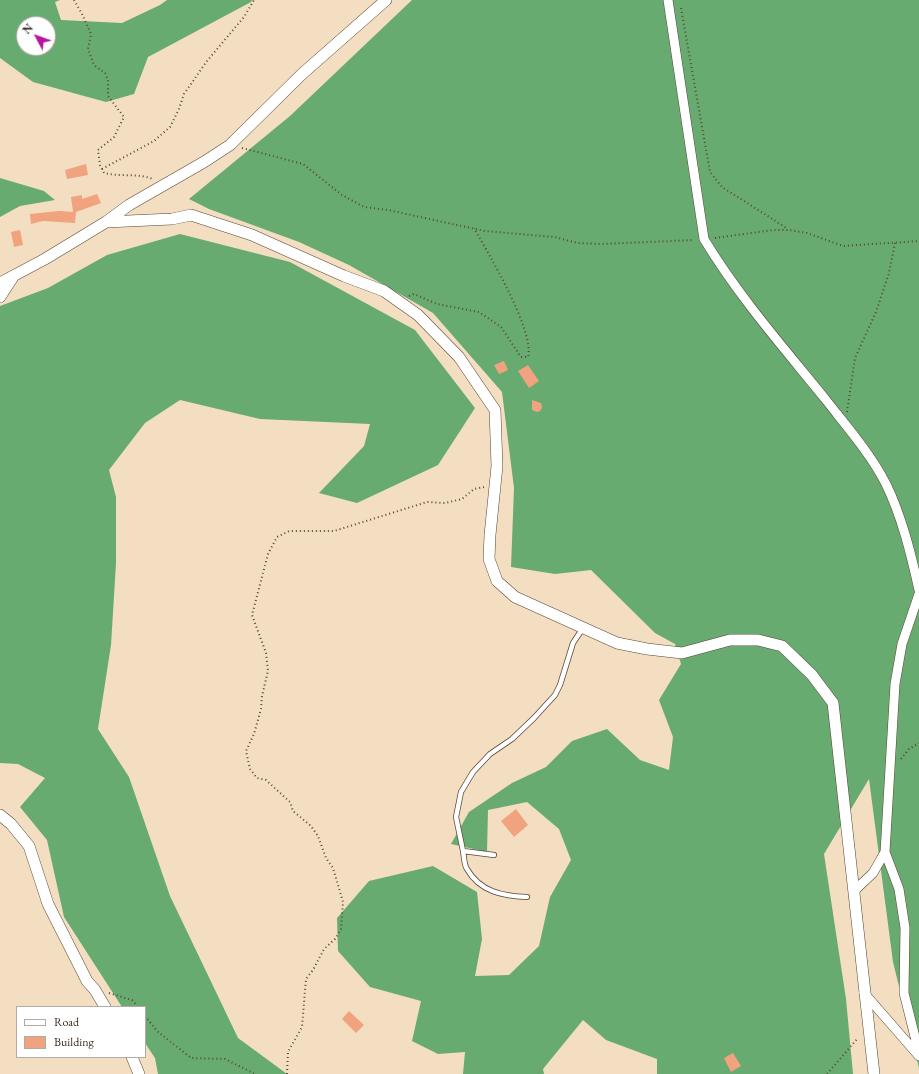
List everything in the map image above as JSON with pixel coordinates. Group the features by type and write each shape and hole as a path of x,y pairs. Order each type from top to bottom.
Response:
{"street":[{"path":"0,283 13,277 106,222 129,205 230,144 302,74 386,0"},
{"path":"668,0 704,239 721,266 755,312 867,453 886,484 912,556 919,590"},
{"path":"106,222 172,219 191,215 252,235 344,276 384,291 418,315 459,357 494,410 497,466 489,559 497,582 515,598 617,643 647,649 682,653 730,640 758,640 782,646 812,675 833,703 868,1032 874,1074"},
{"path":"0,297 13,277"},
{"path":"919,594 902,644 895,684 885,852 899,889 905,928 904,993 919,1053"},
{"path":"0,815 11,824 29,846 48,904 87,981 96,990 104,1006"},
{"path":"854,891 873,872 885,852"},
{"path":"864,993 919,1056"},
{"path":"132,1058 139,1074"}],"lane":[{"path":"527,897 506,896 485,889 466,869 456,817 461,792 473,772 490,754 512,739 555,695 560,685 573,643 583,628"},
{"path":"463,851 494,854"}],"path":[{"path":"74,0 91,34 88,49 94,65 105,73 108,80 108,96 124,117 114,137 98,150 102,169 104,173 115,176 150,178 165,184"},
{"path":"102,169 154,141 170,127 179,110 184,94 207,61 244,17 254,0"},
{"path":"680,8 710,172 722,187 789,230"},
{"path":"230,144 303,164 342,195 364,207 510,234 547,236 578,243 601,244 704,239 773,230 789,230 807,233 843,246 919,242"},
{"path":"395,299 414,294 437,304 479,312 500,327 521,357 528,357 530,349 526,332 508,292 474,228"},
{"path":"843,422 848,408 855,358 876,312 889,273 895,243"},
{"path":"287,1074 288,1052 302,1027 306,979 313,970 324,949 335,939 341,929 343,902 333,868 326,858 318,836 310,826 293,811 290,802 266,780 257,778 250,769 246,751 254,734 261,709 262,696 268,671 266,653 252,615 268,554 278,537 289,531 334,530 427,502 445,503 462,499 474,489 495,485"},
{"path":"890,775 909,749 919,743"},
{"path":"96,990 132,1000 137,1006"},
{"path":"146,1017 156,1031 191,1058 225,1059 255,1074"},
{"path":"828,1074 860,1036 868,1032"}],"green space":[{"path":"0,0 60,0 55,2 61,20 122,23 160,5 167,0 252,0 251,2 148,57 134,94 106,102 33,82 0,58"},
{"path":"412,0 919,0 919,1068 893,962 869,779 824,854 846,999 853,1074 657,1074 657,1059 606,1040 583,1020 543,1069 544,1074 463,1074 465,1052 438,1054 412,1041 421,1001 370,987 338,951 337,918 369,881 433,866 477,892 482,939 475,976 509,975 539,946 550,897 571,860 559,829 527,802 488,810 487,852 451,844 469,812 512,783 546,767 572,741 607,729 640,760 669,770 673,737 659,700 681,664 675,644 655,633 591,570 555,574 511,567 514,488 502,392 433,313 349,265 299,242 209,209 189,199 290,116"},
{"path":"0,178 44,191 55,200 20,206 0,217"},
{"path":"180,234 290,262 415,330 475,408 438,465 357,503 319,493 364,446 370,424 260,419 180,400 145,423 109,470 116,497 116,563 111,645 98,729 129,777 170,896 238,1038 287,1074 158,1074 155,1058 146,1044 146,1006 121,1006 64,917 47,840 20,807 45,778 18,764 0,763 0,306 48,288 107,255"}],"building":[{"path":"86,164 88,175 67,179 65,170"},
{"path":"97,194 101,203 76,212 75,223 43,221 31,224 30,214 59,211 73,212 71,197 82,195 82,199"},
{"path":"20,230 23,245 14,247 11,232"},
{"path":"504,361 508,370 499,374 494,365"},
{"path":"528,365 539,381 529,388 518,371"},
{"path":"532,400 541,403 542,408 540,411 537,412 532,410"},
{"path":"516,809 528,825 514,837 501,821"},
{"path":"349,1011 364,1025 356,1033 342,1019"},
{"path":"733,1053 741,1066 731,1072 724,1058"}]}
